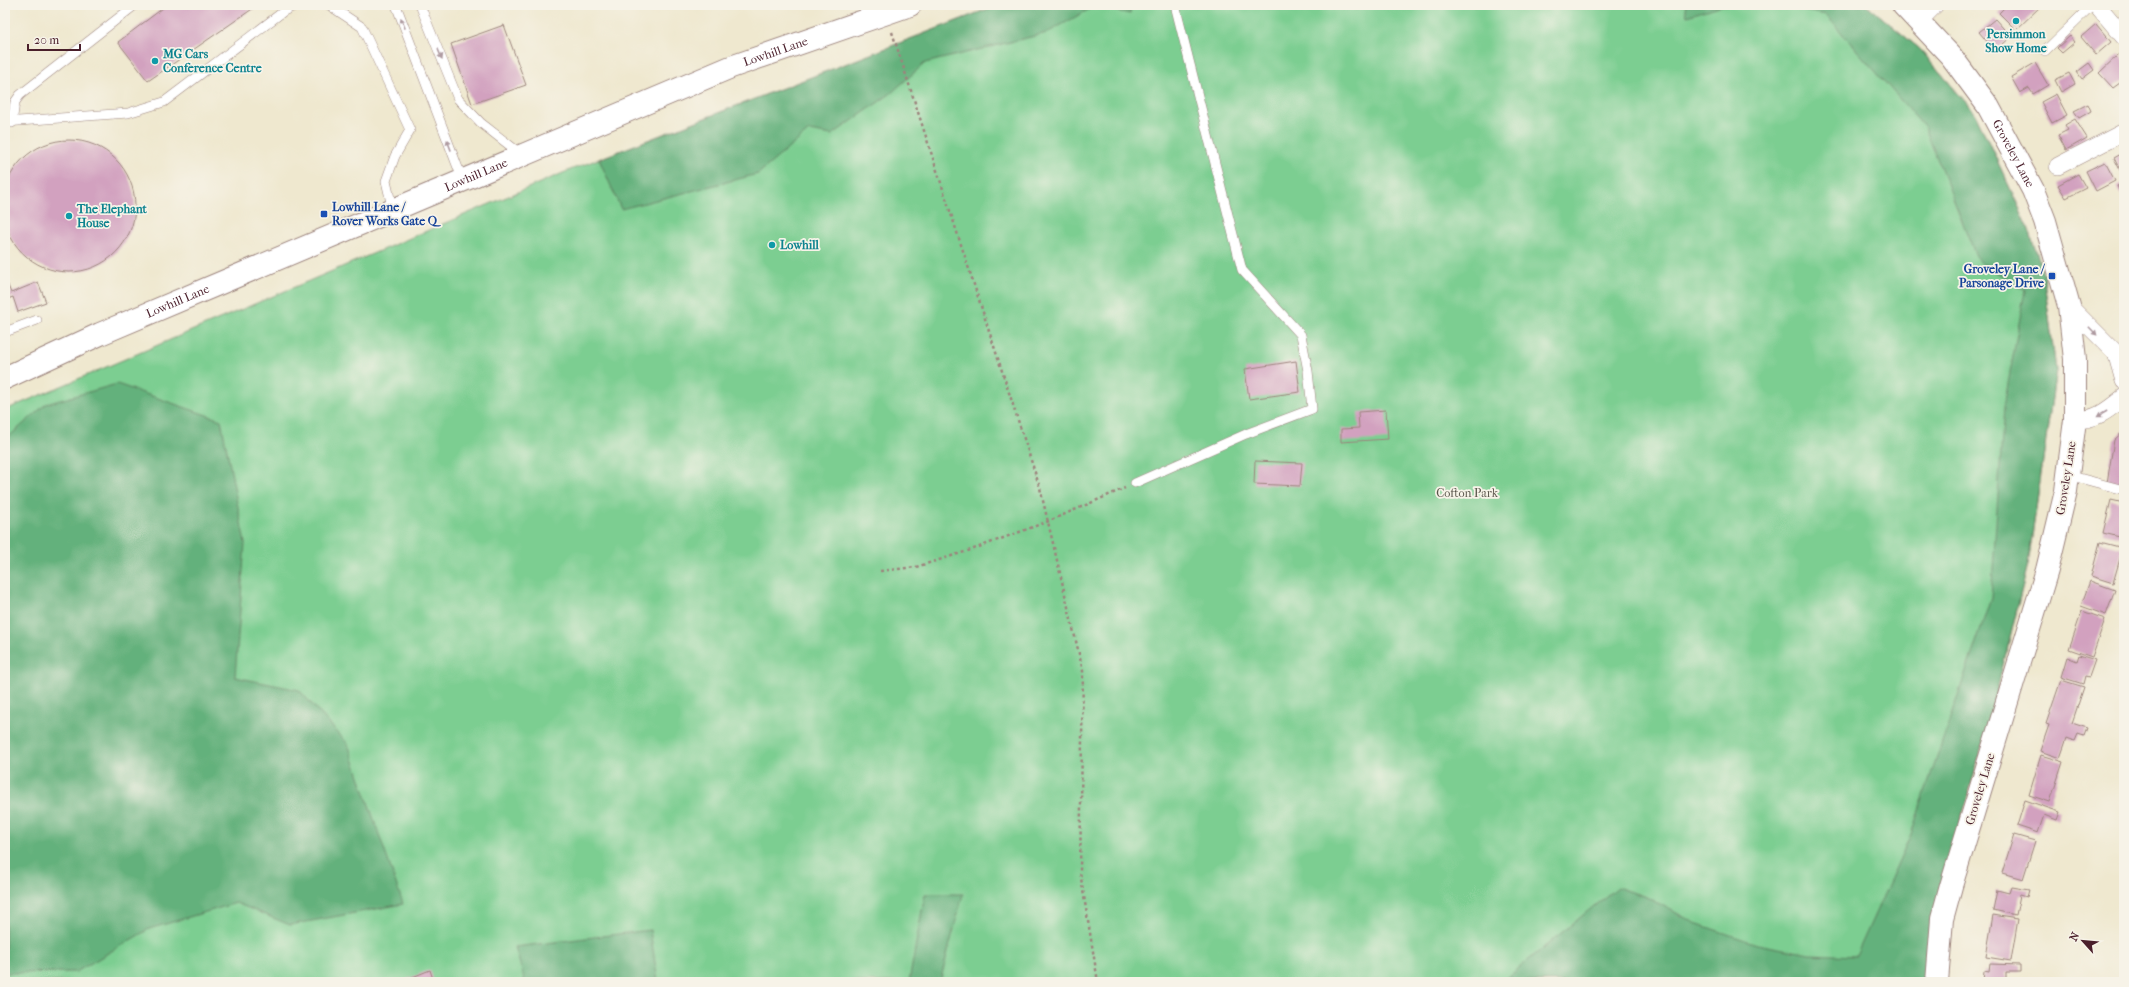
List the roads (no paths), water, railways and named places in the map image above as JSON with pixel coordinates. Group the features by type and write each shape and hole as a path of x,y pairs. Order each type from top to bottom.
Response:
{"main road":[{"name":"Lowhill Lane","path":"5,378 100,334 731,67 910,5"},
{"name":"Groveley Lane","path":"1903,5 1951,56 1988,106 2033,190 2045,221 2069,306 2075,358 2075,420 2066,491 2047,570 1976,800 1942,918 1937,982"}],"street":[{"path":"1918,21 1935,5"},
{"path":"2097,5 2124,37"},
{"path":"2058,166 2124,132"},
{"path":"2069,306 2121,359 2124,382"},
{"path":"2075,420 2090,420 2108,410 2124,397"}],"lane":[{"path":"135,5 20,95 14,102 8,122 128,113 164,102 284,11 296,5"},
{"path":"329,5 362,27 410,130 395,156 386,180 393,211"},
{"path":"396,5 463,181"},
{"path":"420,5 458,99 481,123 523,156"},
{"path":"1135,483 1246,434 1312,409 1308,371 1301,335 1242,270 1175,5"},
{"path":"2044,50 2092,5"},
{"path":"5,332 37,320"},
{"path":"2068,475 2124,490"}],"place":[{"name":"Persimmon Show Home","path":"2016,21"},
{"name":"MG Cars Conference Centre","path":"155,61"},
{"name":"Lowhill Lane / Rover Works Gate Q","path":"324,214"},
{"name":"The Elephant House","path":"69,216"},
{"name":"Lowhill","path":"772,245"},
{"name":"Groveley Lane / Parsonage Drive","path":"2052,276"}],"park label":[{"name":"Cofton Park","path":"1467,493"}]}
